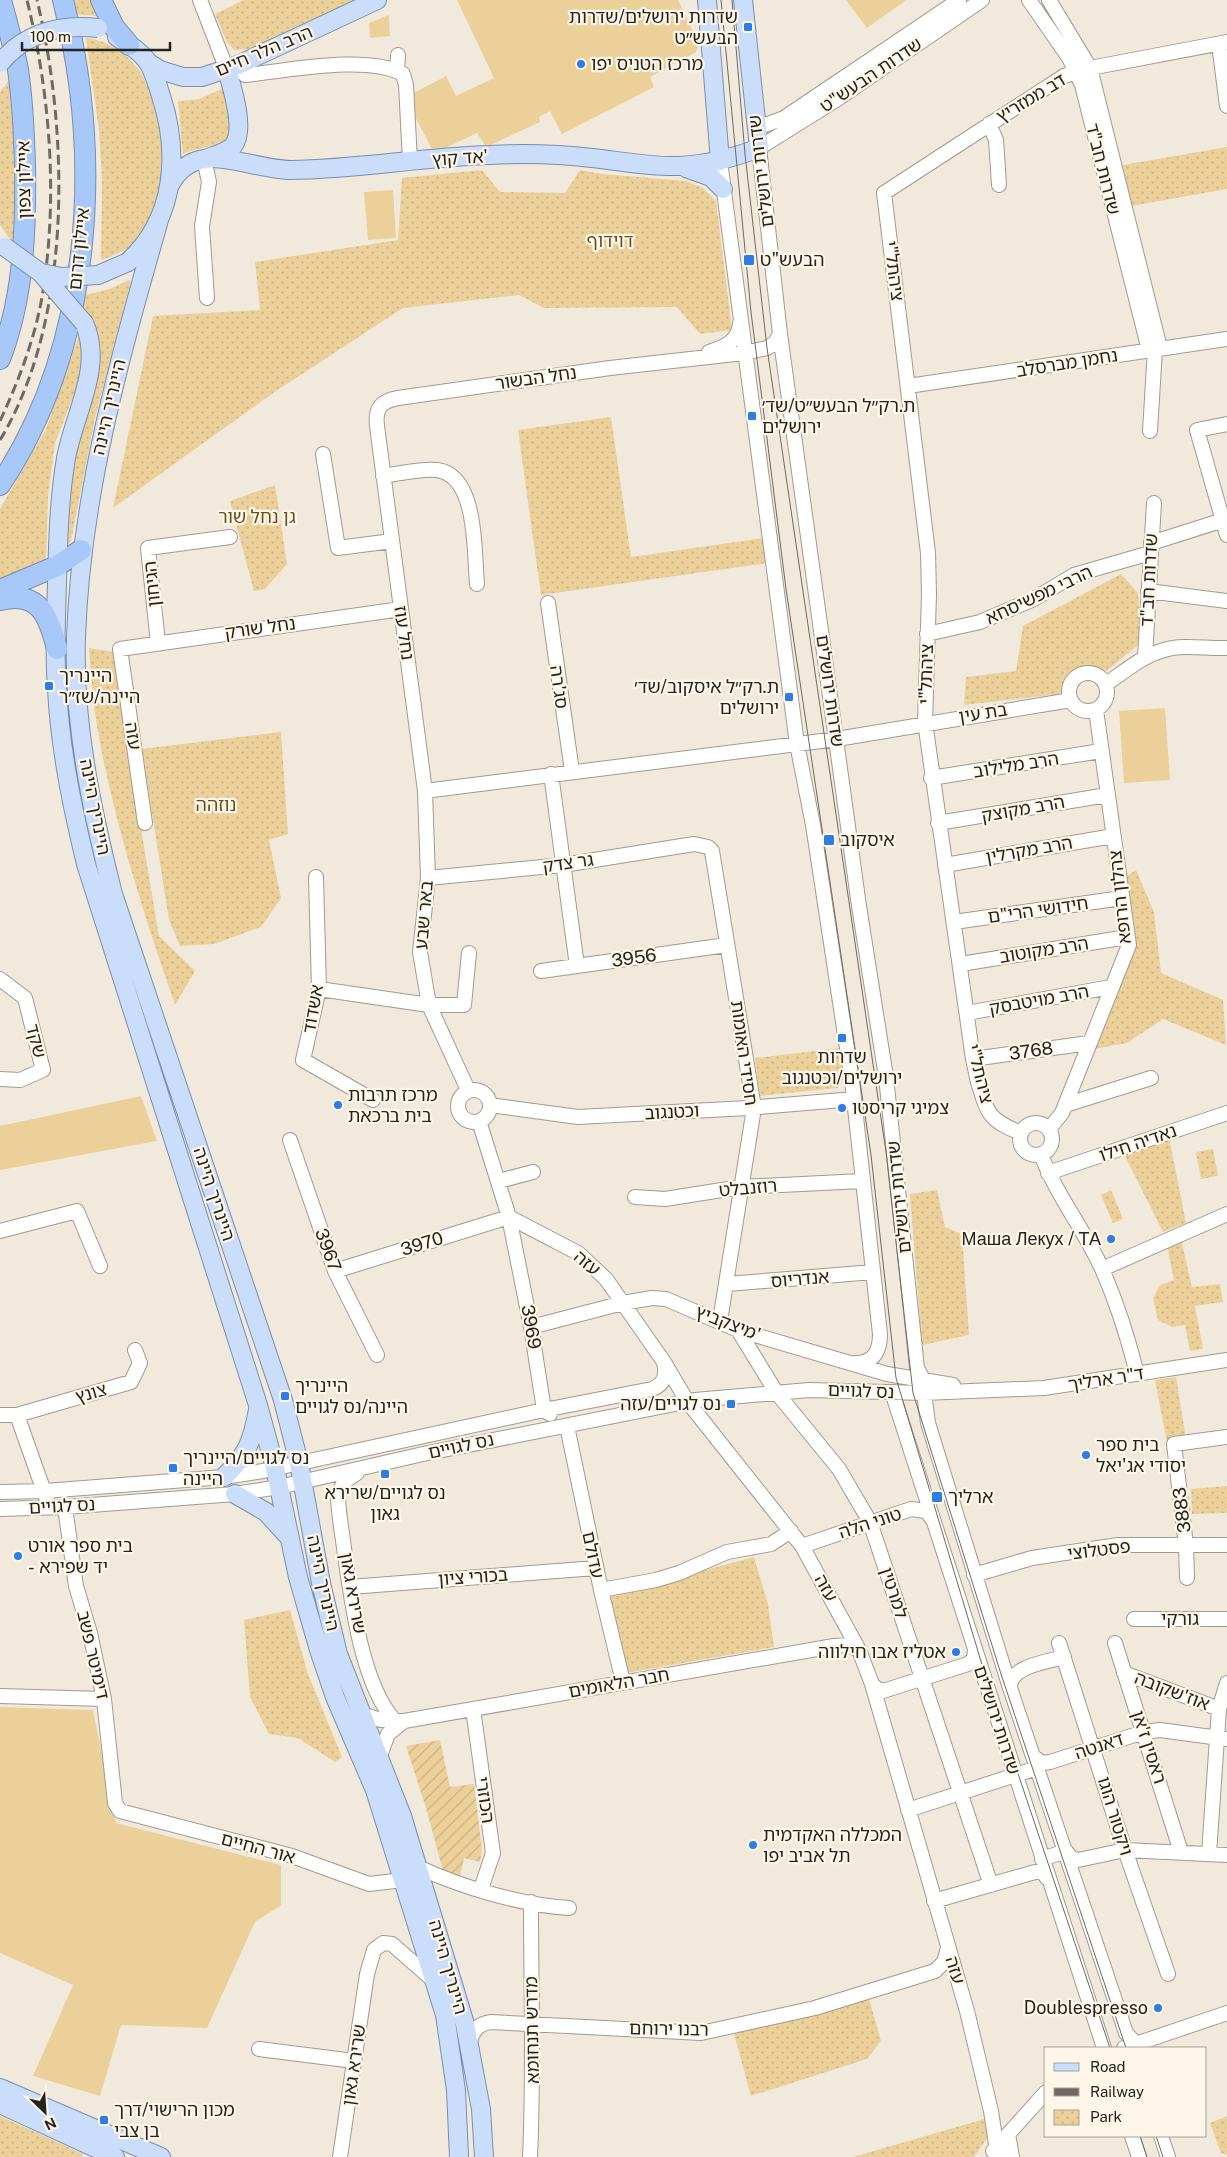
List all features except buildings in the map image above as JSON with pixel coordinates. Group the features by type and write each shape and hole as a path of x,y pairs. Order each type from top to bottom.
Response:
{"highway":[{"name":"איילון צפון","path":"0,359 19,288 26,202 23,104 18,68 1,0"},
{"name":"איילון דרום","path":"0,485 37,417 64,339 81,266 84,223 83,136 76,56 63,0"},
{"path":"101,0 114,28 129,45"},
{"path":"0,590 57,566 81,550"},
{"path":"0,600 14,597 22,598 38,606 51,627 56,649"}],"main road":[{"name":"הרב הלר חיים","path":"148,63 160,70 189,78 240,72 377,0"},
{"name":"שדרות ירושלים","path":"707,0 720,161"},
{"name":"שדרות ירושלים","path":"743,0 759,148"},
{"path":"0,63 21,43 40,32 75,26 98,28 129,45 148,63 166,109 173,162 170,185"},
{"path":"2,243 42,273 62,277 87,278 110,271 128,262 144,247 159,220 174,177 185,167 229,149 238,136 240,72"},
{"name":"אד קוץ'","path":"206,159 270,169 290,170 342,168 490,155 581,157 678,166 720,161 759,148"},
{"path":"678,166 705,174 717,182 723,189"},
{"name":"היינריך היינה","path":"159,220 107,408 81,550 76,638 77,682 83,739 99,837 113,894 283,1400 299,1462 328,1616 338,1654 402,1816 469,2044 481,2110 484,2157"},
{"name":"היינריך היינה","path":"42,273 84,323 92,346 92,365 66,456 58,521 56,688 71,798 86,864 258,1405 275,1468 298,1577 319,1650 335,1697 375,1790 445,2015 452,2054 458,2154"},
{"path":"224,1477 241,1460 254,1435 258,1405"},
{"path":"235,1494 266,1512 283,1528 289,1539"},
{"path":"0,2088 161,2157"},
{"path":"0,2104 110,2156"}],"street":[{"path":"200,0 240,72 364,63 403,74 406,85 410,161"},
{"name":"שדרות הבעש\"ט","path":"755,122 765,125 784,118 959,0"},
{"name":"שדרות הבעש\"ט","path":"759,148 839,98 982,0"},
{"name":"שדרות חב\"ד","path":"1029,0 1084,70"},
{"name":"שדרות חב\"ד","path":"1049,0 1084,70 1155,349 1150,431"},
{"path":"1223,43 1227,106"},
{"name":"דב ממזריץ","path":"884,193 1064,76 1084,70 1223,43"},
{"path":"397,71 398,55"},
{"path":"989,124 996,140 999,184"},
{"name":"שדרות ירושלים","path":"759,148 780,334 859,906 886,1077 916,1354 919,1374 924,1387 928,1423 1010,1688 1126,2033 1135,2046"},
{"path":"206,159 209,182 202,226 206,298"},
{"name":"שדרות ירושלים","path":"720,161 797,744 814,835 854,1099 880,1344 879,1350 873,1358 855,1363"},
{"name":"ציהתל\"י","path":"884,193 928,553 925,722 938,823 961,964 973,1060 988,1112 1000,1125 1021,1133"},
{"name":"נחל הבשור","path":"694,358 731,342 738,334 740,319"},
{"name":"נחל הבשור","path":"380,405 398,398 744,353 767,348 775,342 780,334"},
{"name":"נחמן מברסלב","path":"908,386 1227,339"},
{"name":"נחל עוז","path":"380,405 376,416 425,791"},
{"path":"1227,424 1197,430 1225,520 1227,535"},
{"path":"324,454 338,548 392,541"},
{"path":"383,476 436,470 453,476 470,506 477,584"},
{"name":"שדרות חב\"ד","path":"1145,657 1154,503"},
{"name":"הרבי מפשיסחא","path":"928,634 980,622 1034,599 1074,575 1225,520"},
{"name":"הגיחון","path":"158,643 148,548 230,537"},
{"path":"1148,591 1227,601"},
{"name":"סג'רה","path":"548,603 572,772"},
{"name":"נחל שורק","path":"120,649 400,609"},
{"path":"1106,684 1145,657 1164,650 1184,647 1227,648"},
{"name":"עזה","path":"120,649 145,823"},
{"path":"1090,673 1097,675 1106,684 1108,690 1105,702 1096,710 1084,711 1078,708 1071,700 1070,687 1078,676 1090,673"},
{"name":"בת עין","path":"837,739 925,722 1071,700"},
{"name":"צהלון הרופא","path":"1049,1128 1059,1118 1065,1105 1129,945 1096,710"},
{"path":"425,791 837,739"},
{"name":"הרב מלילוב","path":"932,778 1101,751"},
{"path":"551,774 577,966"},
{"name":"באר שבע","path":"425,791 428,878 420,952 429,1005 468,1090"},
{"name":"הרב מקוצק","path":"938,823 1107,795"},
{"name":"הרב מקרלין","path":"945,865 1113,836"},
{"name":"גר צדק","path":"428,878 563,865 694,844 708,847"},
{"name":"חסידי האומות","path":"708,847 715,857 754,1108 720,1321"},
{"name":"אשדוד","path":"316,876 319,988 303,1060 373,1100"},
{"name":"חידושי הרי\"ם","path":"954,922 1122,898"},
{"name":"הרב מקוטוב","path":"961,964 1127,937"},
{"name":"3956","path":"541,970 728,945"},
{"path":"319,988 429,1005 464,1004 469,953"},
{"name":"שקד","path":"0,1079 20,1080 44,1070 25,998 1,976"},
{"name":"הרב מויטבסק","path":"967,1013 1111,987"},
{"name":"3768","path":"973,1060 1089,1043"},
{"path":"1065,1105 1150,1078"},
{"path":"468,1090 483,1092 490,1105 487,1115 479,1121 469,1121 458,1110 458,1100 468,1090"},
{"name":"וכטנגוב","path":"490,1105 578,1117 754,1108 854,1099"},
{"name":"נאדיה חילו","path":"1048,1173 1227,1114"},
{"path":"479,1121 509,1217"},
{"path":"1036,1122 1049,1128 1052,1143 1046,1152 1031,1154 1023,1148 1021,1133 1027,1126 1036,1122"},
{"name":"3967","path":"290,1140 335,1271 377,1355"},
{"path":"1041,1154 1048,1173 1102,1269 1125,1330 1137,1374"},
{"path":"499,1181 533,1172"},
{"name":"רוזנבלט","path":"635,1197 665,1199 741,1187 862,1181"},
{"path":"0,1231 78,1210 100,1266"},
{"path":"1102,1269 1227,1214"},
{"name":"עזה","path":"509,1217 578,1253 595,1267 623,1302 664,1362 687,1401 802,1546 846,1624 859,1650 872,1684 978,2051 994,2154"},
{"name":"3970","path":"335,1271 509,1217"},
{"name":"3969","path":"509,1217 531,1327 544,1410"},
{"name":"אנדריוס","path":"727,1284 873,1272"},
{"name":"מיצקביץ'","path":"531,1327 623,1302 652,1298 666,1299 738,1330 855,1363 924,1387"},
{"name":"למרטין","path":"738,1330 776,1392 839,1469 870,1522 990,1885"},
{"name":"צונץ","path":"0,1415 17,1415 131,1382 140,1363 134,1350"},
{"name":"ד\"ר ארליך","path":"924,1387 984,1390 1066,1386 1227,1360"},
{"name":"נס לגויים","path":"0,1492 45,1491 224,1477 275,1468 656,1388 664,1379 664,1362"},
{"name":"נס לגויים","path":"0,1509 50,1508 235,1494 279,1487 432,1452 687,1401 776,1392 892,1392 924,1387"},
{"name":"שדרות ירושלים","path":"892,1392 1014,1775 1104,2047"},
{"path":"544,1410 567,1426"},
{"path":"17,1415 50,1508"},
{"name":"עדולם","path":"567,1426 596,1568 623,1682"},
{"name":"3883","path":"1187,1578 1186,1545 1174,1444 1227,1437"},
{"name":"שרירא גאון","path":"364,1469 344,1482 338,1495 350,1587 368,1669 376,1693 400,1721"},
{"name":"דימיטר פשב","path":"65,1507 76,1586 90,1633 104,1699 115,1803"},
{"path":"932,1518 953,1507"},
{"name":"טוני הלה","path":"802,1546 916,1508 926,1511 932,1518"},
{"path":"601,1590 672,1575 727,1552 771,1544 791,1531"},
{"name":"פסטלוצי","path":"950,1572 973,1571 1032,1558 1118,1545 1227,1545"},
{"name":"בכורי ציון","path":"350,1587 596,1568"},
{"name":"גורקי","path":"1134,1619 1227,1618"},
{"path":"834,1646 846,1624"},
{"name":"ויקטור הוגו","path":"1059,1643 1125,1850 1168,1974"},
{"name":"ראסין ז'אן","path":"1115,1643 1182,1852"},
{"name":"חבר הלאומים","path":"361,1714 375,1719 400,1721 834,1646 848,1645 859,1650"},
{"path":"872,1684 883,1691 970,1663 976,1655 999,1653"},
{"path":"1010,1688 1011,1681 1017,1673 1064,1657"},
{"name":"אוז'שקובה","path":"1124,1673 1219,1709"},
{"path":"1210,1854 1222,1738 1219,1709 1227,1682"},
{"path":"0,1696 104,1699"},
{"name":"הכוזרי","path":"473,1709 493,1853 481,1889"},
{"path":"379,1758 388,1734 400,1721"},
{"name":"דאנטה","path":"908,1810 1014,1775 1035,1762 1046,1763 1144,1732 1160,1730 1222,1738"},
{"name":"אור החיים","path":"115,1803 120,1811 134,1816 292,1856 369,1884 403,1880"},
{"path":"1042,1859 1066,1851 1071,1858 1078,1860 1125,1850 1227,1855"},
{"path":"418,1867 481,1889 531,1902 569,1908"},
{"path":"934,1901 1035,1872 1042,1872 1048,1878"},
{"name":"מדרש תנחומא","path":"530,2157 533,2100 530,2022 531,1902"},
{"name":"שרירא גאון","path":"340,2157 367,1974 372,1954 377,1946 383,1943 392,1944 435,1982"},
{"path":"935,1971 944,1962 948,1948"},
{"path":"935,1971 948,1974 959,1984"},
{"name":"רבנו ירוחם","path":"469,2044 474,2029 485,2023 530,2022 701,2033 815,2008 935,1971"},
{"path":"1135,2046 1227,2013"},
{"path":"259,2049 354,2061"},
{"path":"994,2154 1008,2134 1044,2094"},
{"path":"1008,2134 1012,2157"},
{"path":"1132,2137 1139,2157"},
{"path":"1161,2137 1168,2157"}],"green space":[{"path":"68,0 93,0 99,16 71,14"},
{"path":"244,0 355,0 249,49 234,50 227,42 215,14"},
{"name":"מרכז הטניס יפו","path":"457,0 678,0 699,44 696,52 650,77 654,87 562,134 550,111 539,117 540,122 486,147 477,133 441,150 433,151 410,107 410,95 446,76 456,96 494,78"},
{"path":"846,0 906,0 867,28"},
{"path":"389,15 390,36 370,38 369,23"},
{"path":"86,38 114,47 136,66 152,93 161,124 164,157 161,190 151,219 135,243 123,251 101,260 102,179 99,130"},
{"path":"13,75 17,128 16,248 0,225 0,92"},
{"path":"224,88 230,127 228,139 183,154 178,101 199,99"},
{"path":"1227,147 1227,189 1131,206 1123,165"},
{"name":"דוידוף","path":"482,170 500,192 565,193 580,170 602,174 686,181 703,188 716,201 732,330 700,334 677,307 544,308 519,295 403,308 276,391 113,508 153,316 260,310 255,262 398,240 402,178"},
{"path":"393,190 396,238 368,240 364,192"},
{"path":"129,280 131,281 95,418 71,541 66,547 71,471 86,403 81,296 110,289"},
{"path":"80,332 85,366 55,443 48,497 46,561 0,580 0,509 46,429"},
{"path":"611,417 631,557 764,538 767,563 541,595 518,430"},
{"name":"גן נחל שור","path":"275,485 287,564 265,589 254,591 230,501"},
{"path":"1121,574 1138,593 1143,641 1104,673 1081,669 1059,694 964,705 966,677 1016,671 1023,626"},
{"path":"89,648 115,652 118,691 159,936 195,971 175,1005 140,900 111,792 95,711"},
{"path":"1165,708 1170,780 1124,783 1119,711"},
{"name":"נוזהה","path":"281,732 288,834 269,840 281,898 261,927 214,944 180,946 169,920 142,749"},
{"path":"1136,870 1154,912 1161,973 1223,1000 1226,1045 1163,1019 1127,1043 1094,1049 1133,955 1126,877"},
{"path":"840,1048 844,1075 841,1085 837,1088 760,1096 755,1058"},
{"path":"141,1096 157,1141 0,1170 0,1126"},
{"path":"1169,1137 1186,1223 1163,1232 1123,1152"},
{"path":"1213,1149 1218,1176 1201,1179 1196,1152"},
{"path":"937,1190 945,1227 962,1234 969,1335 922,1345 910,1194"},
{"path":"1111,1190 1123,1219 1113,1223 1101,1195"},
{"path":"1181,1239 1192,1287 1220,1284 1223,1302 1195,1306 1203,1349 1190,1351 1185,1325 1172,1327 1158,1320 1153,1298 1160,1285 1174,1280 1167,1245"},
{"path":"1176,1377 1186,1439 1167,1442 1155,1380"},
{"path":"1227,1486 1227,1513 1192,1514 1191,1489"},
{"path":"754,1557 768,1604 774,1647 626,1673 608,1596"},
{"path":"290,1610 308,1674 342,1757 335,1762 298,1738 269,1734 250,1697 244,1620"},
{"path":"0,1707 93,1710 116,1823 281,1865 281,1905 255,1922 207,2028 121,2025 100,2096 33,2076 73,1985 0,1953"},
{"path":"440,1740 450,1787 474,1784 482,1850 480,1862 464,1858 460,1877 443,1871 426,1808 406,1746"},
{"path":"868,1995 881,2041 867,2059 751,2096 734,2034"},
{"path":"0,2116 83,2154 82,2157 0,2157"},
{"path":"1227,2116 1227,2155 1221,2153 1210,2123"},
{"path":"988,2118 990,2134 974,2157 853,2157"}],"tram line":[{"path":"721,0 751,312 786,589 871,1155 896,1378 986,1678 1110,2047"},
{"path":"732,0 745,154 767,348 886,1152 913,1393 1001,1674 1126,2047"},
{"path":"1140,2137 1147,2157"},
{"path":"1156,2137 1163,2157"}],"railway":[{"path":"0,421 14,390 36,325 48,255 51,182 46,108 35,36 27,0"},
{"path":"0,440 24,392 41,339 52,283 58,224 59,166 55,108 48,52 37,0"}],"place":[{"name":"שדרות ירושלים/שדרות הבעש״ט","path":"748,27"},
{"name":"מרכז הטניס יפו","path":"581,64"},
{"name":"הבעש\"ט","path":"749,260"},
{"name":"ת.רק״ל הבעש״ט/שד׳ ירושלים","path":"752,416"},
{"name":"היינריך היינה/שז״ר","path":"49,686"},
{"name":"ת.רק״ל איסקוב/שד׳ ירושלים","path":"789,697"},
{"name":"איסקוב","path":"829,840"},
{"name":"שדרות ירושלים/וכטנגוב","path":"842,1038"},
{"name":"מרכז תרבות בית ברכאת","path":"338,1105"},
{"name":"צמיגי קריסטו","path":"842,1108"},
{"name":"Маша Лекух / ТА","path":"1111,1239"},
{"name":"היינריך היינה/נס לגויים","path":"285,1396"},
{"name":"נס לגויים/עזה","path":"731,1404"},
{"name":"בית ספר יסודי אג'יאל","path":"1086,1455"},
{"name":"נס לגויים/היינריך היינה","path":"173,1468"},
{"name":"נס לגויים/שרירא גאון","path":"385,1474"},
{"name":"ארליך","path":"937,1497"},
{"name":"בית ספר אורט - יד שפירא","path":"18,1556"},
{"name":"אטליז אבו חילווה","path":"956,1652"},
{"name":"המכללה האקדמית תל אביב יפו","path":"753,1845"},
{"name":"Doublespresso","path":"1158,2008"},
{"name":"מכון הרישוי/דרך בן צבי","path":"104,2120"}]}
